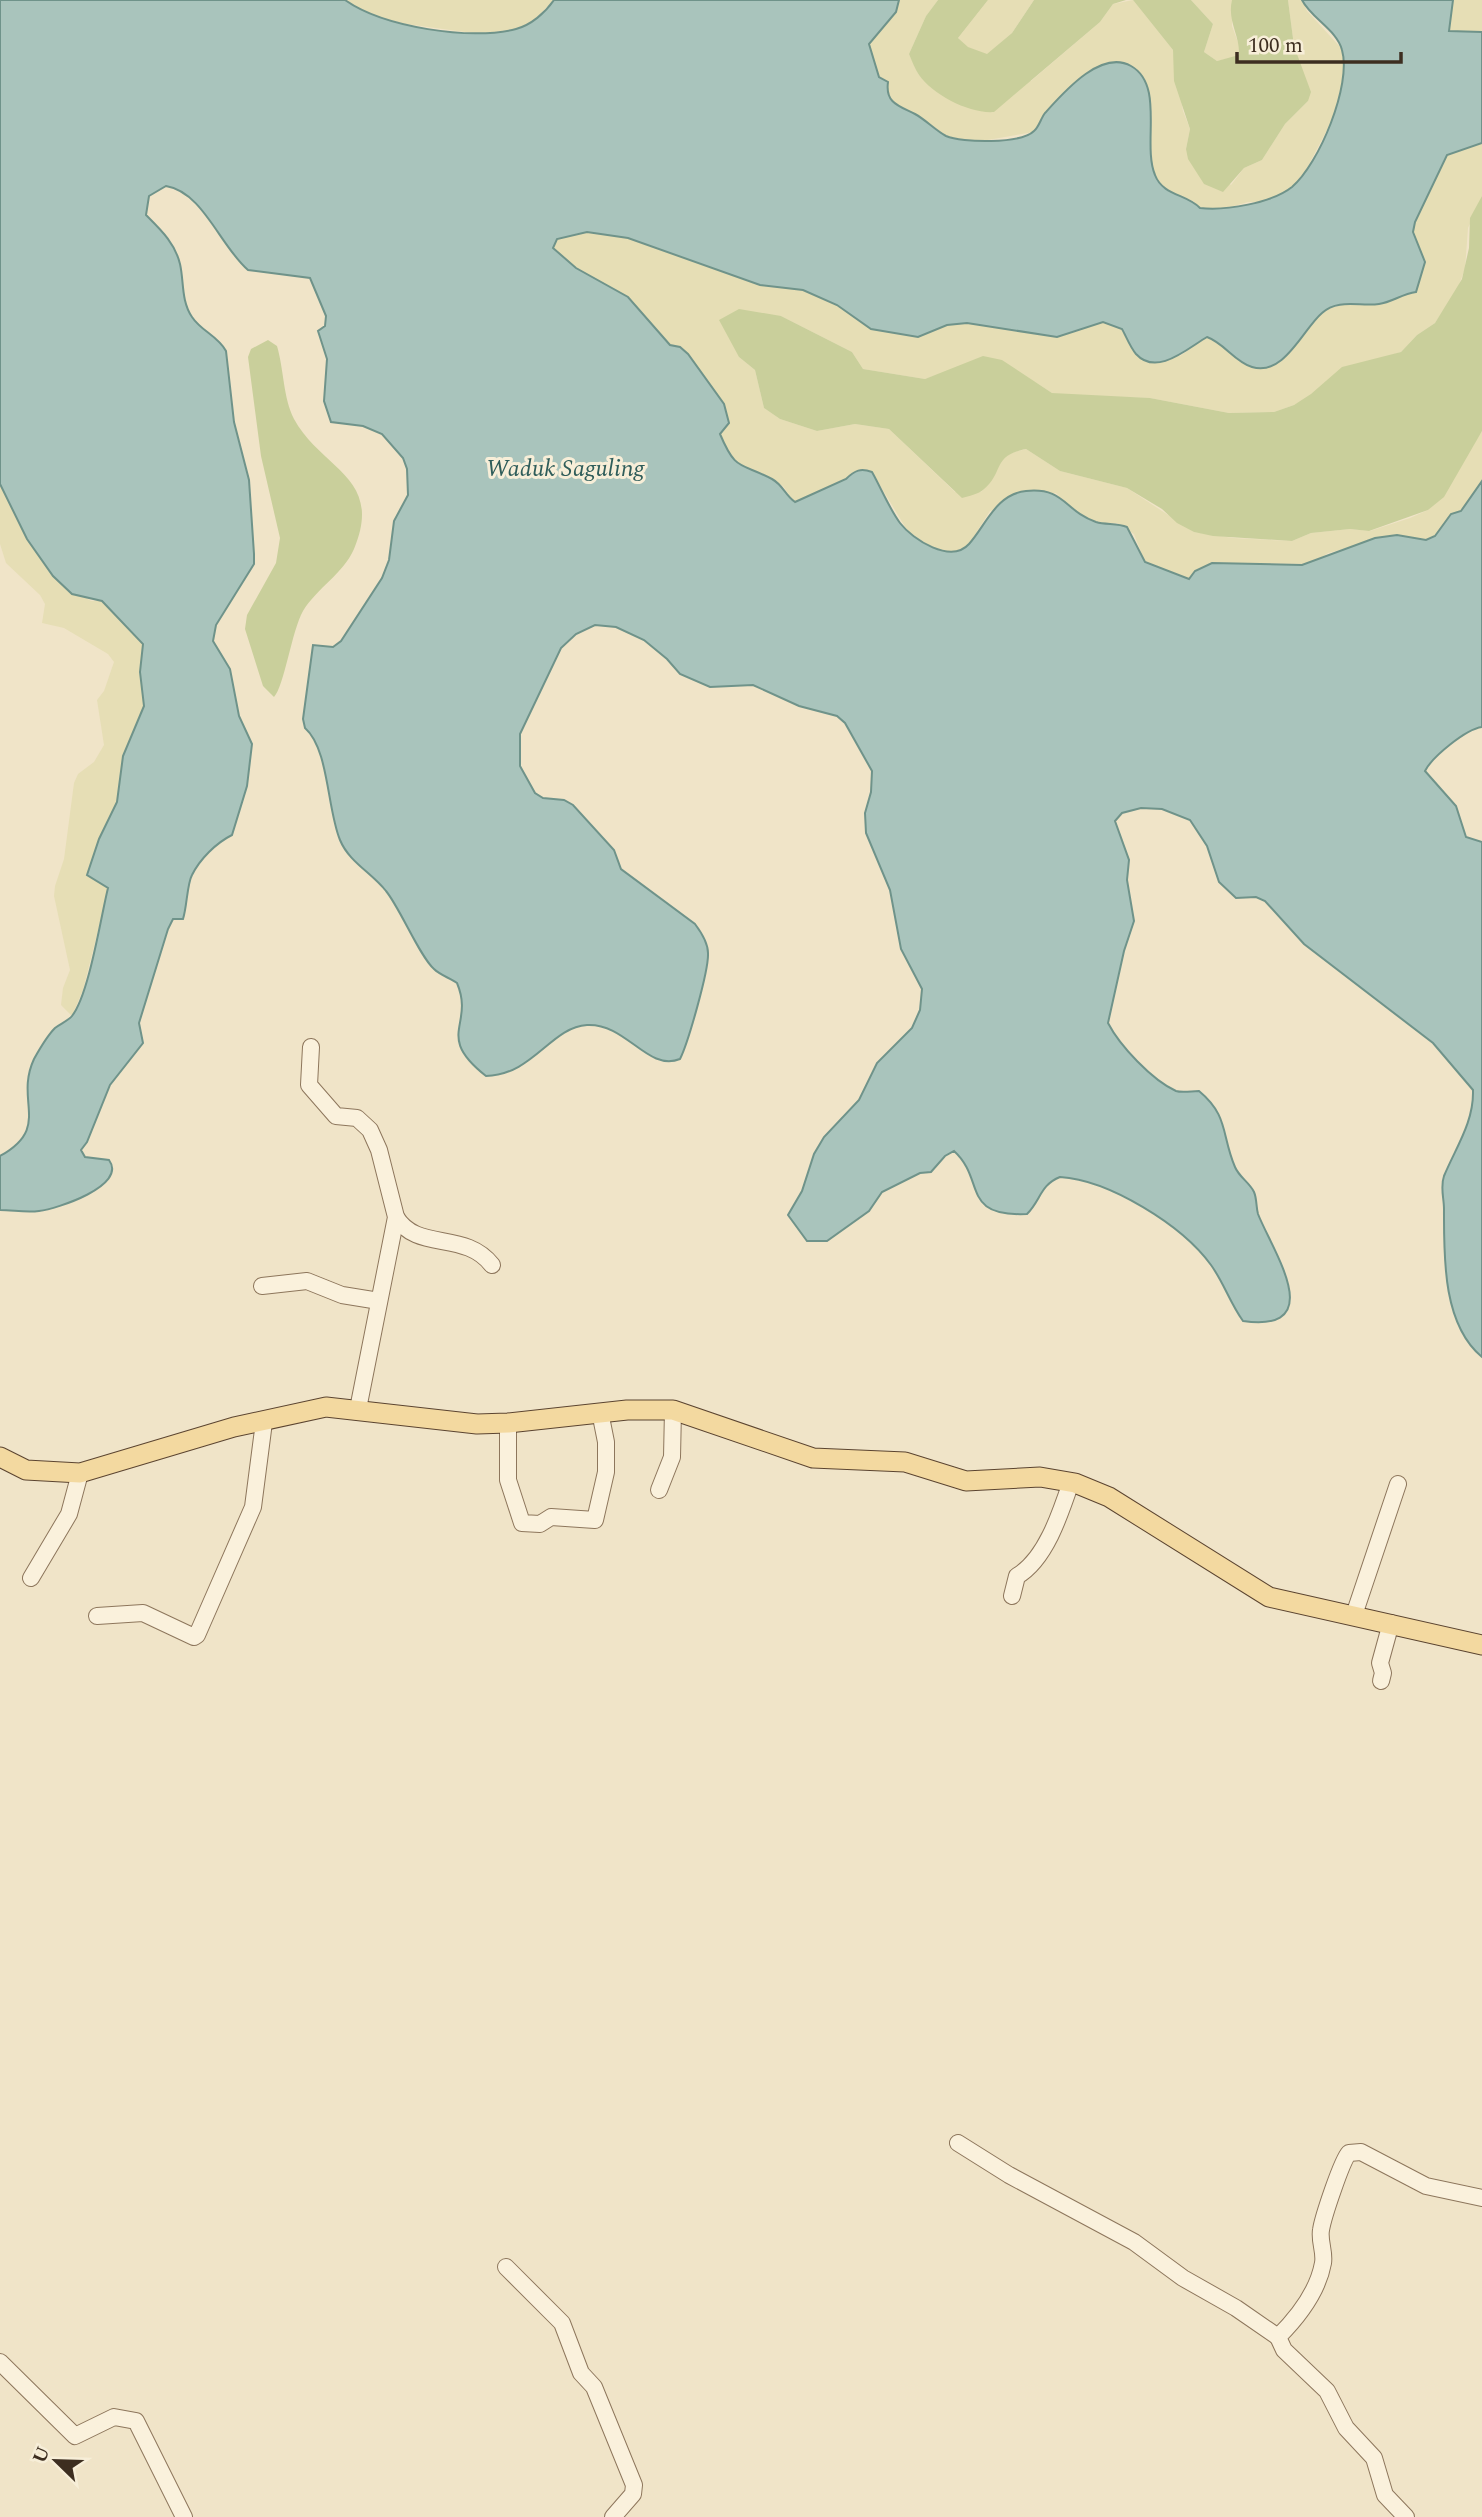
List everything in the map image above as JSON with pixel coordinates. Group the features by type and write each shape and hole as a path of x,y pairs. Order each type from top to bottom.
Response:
{"main road":[{"path":"0,1457 26,1470 63,1475 80,1473 234,1427 326,1407 461,1422 508,1423 600,1412 673,1410 813,1458 905,1462 966,1481 1040,1477 1071,1482 1109,1497 1261,1594 1482,1645"}],"street":[{"path":"311,1047 309,1085 336,1116 357,1118 370,1130 379,1150 396,1217 358,1409"},
{"path":"396,1217 414,1234 469,1247 492,1265"},
{"path":"262,1286 307,1281 342,1295 379,1301"},
{"path":"659,1490 671,1459 673,1410"},
{"path":"508,1423 508,1480 522,1523 540,1524 551,1517 595,1520 606,1472 605,1435 600,1412"},
{"path":"97,1616 143,1613 194,1637 197,1635 253,1507 264,1422"},
{"path":"31,1578 69,1514 80,1473"},
{"path":"1012,1596 1017,1576 1026,1573 1053,1535 1053,1524 1071,1482"},
{"path":"1354,1615 1398,1484"},
{"path":"1381,1681 1383,1673 1380,1663 1391,1623"},
{"path":"958,2143 1009,2175 1134,2242 1183,2278 1236,2308 1278,2337 1284,2350 1327,2391 1346,2428 1374,2458 1385,2495 1406,2517"},
{"path":"1278,2337 1304,2305 1324,2261 1321,2228 1340,2165 1349,2153 1361,2152 1426,2186 1482,2198"},
{"path":"506,2267 558,2315 581,2373 594,2387 634,2484 633,2494 613,2517"},
{"path":"0,2362 75,2436 114,2417 136,2421 184,2517"}],"shaded area":[{"path":"345,0 554,0 531,23 516,29 480,34 406,24 363,13"},
{"path":"899,0 938,0 926,16 909,54 919,75 927,83 1031,81 1100,22 1113,4 1133,0 1173,50 1183,111 1190,129 1186,149 1231,185 1244,168 1262,160 1285,124 1308,101 1294,46 1288,0 1302,0 1307,11 1342,49 1344,68 1339,107 1306,170 1292,187 1267,202 1248,202 1220,210 1200,208 1193,201 1168,192 1155,178 1150,158 1151,126 1044,114 1034,132 976,142 946,136 922,118 891,102 879,77 869,44 896,13"},
{"path":"988,0 1034,0 1012,33 987,55 967,47 958,38"},
{"path":"1191,0 1232,0 1232,26 1239,45 1239,56 1217,61 1204,52 1213,24"},
{"path":"1453,0 1482,0 1482,32 1449,31"},
{"path":"1482,143 1482,196 1468,228 1465,269 1457,290 1435,323 1417,335 1401,352 1382,358 1294,405 1274,412 1229,413 1150,398 1052,393 1035,382 945,372 925,379 863,369 852,352 781,316 739,357 755,370 764,408 780,419 817,431 855,424 889,429 955,492 981,492 989,484 1002,458 1026,449 1060,471 1127,488 1194,532 1233,538 1292,541 1311,533 1350,529 1370,531 1410,518 1428,510 1482,431 1482,481 1467,504 1461,511 1451,514 1435,536 1426,540 1397,535 1328,553 1312,564 1212,563 1189,579 1145,562 1134,534 1117,523 1097,523 1069,507 1056,493 990,511 969,544 961,550 951,552 932,548 907,530 872,472 853,472 846,479 794,502 783,486 743,467 729,454 680,347 670,345 628,297 576,268 553,249 557,239 577,232 618,235 760,285 803,290 837,305 871,329 917,337 947,325 967,323 1057,337 1103,322 1122,329 1137,355 1180,356 1207,337 1217,341 1251,367 1291,351 1324,310 1353,302 1383,303 1416,292 1425,262 1413,232 1415,222 1447,155"},
{"path":"0,484 27,539 53,576 91,601 102,601 143,644 140,672 144,706 123,756 117,802 99,839 87,875 109,887 83,990 72,1016 61,1005 63,988 70,970 54,896 55,886 64,859 74,783 78,774 94,762 104,745 97,700 104,691 114,662 108,654 64,628 42,623 45,604 40,595 6,563 0,544"}],"green space":[{"path":"938,0 988,0 958,38 968,47 987,54 1012,33 1034,0 1126,0 1113,4 1100,22 994,112 984,112 953,102 933,90 919,75 909,54 926,16"},
{"path":"1133,0 1191,0 1213,24 1204,52 1217,61 1239,55 1231,15 1232,0 1288,0 1294,46 1311,92 1308,101 1285,124 1262,160 1244,168 1223,192 1204,184 1188,159 1186,149 1190,129 1174,81 1173,50"},
{"path":"1482,196 1482,431 1444,497 1428,510 1369,531 1350,529 1311,533 1292,541 1213,536 1194,532 1127,488 1060,471 1026,449 1003,460 983,490 962,498 889,429 855,424 817,431 780,419 764,408 755,370 739,357 719,320 739,309 781,316 852,352 863,369 925,379 983,356 1002,360 1052,393 1150,398 1229,413 1274,412 1294,405 1311,394 1342,367 1401,352 1417,335 1435,323 1462,279 1469,248 1470,218"},
{"path":"268,340 277,346 294,419 319,451 346,476 356,490 361,505 361,525 354,549 343,566 303,611 274,697 263,686 245,629 247,615 276,563 280,538 261,456 248,357 251,349"}],"water":[{"name":"Waduk Saguling","path":"0,0 345,0 381,18 404,24 476,33 497,32 527,25 554,0 899,0 896,12 869,44 879,77 888,82 889,95 899,106 919,116 946,136 977,141 1017,138 1034,131 1045,113 1084,75 1108,63 1119,62 1131,66 1141,75 1147,87 1152,162 1159,182 1169,191 1200,208 1210,209 1248,205 1283,193 1292,187 1313,161 1331,123 1342,83 1342,50 1335,36 1311,13 1302,0 1453,0 1449,31 1482,32 1482,143 1447,155 1415,222 1413,232 1425,262 1416,292 1379,304 1342,304 1328,308 1292,350 1274,365 1263,368 1246,365 1207,337 1172,358 1153,363 1136,354 1122,329 1103,322 1057,337 967,323 947,325 918,337 871,329 837,305 803,290 760,285 628,238 587,232 557,239 553,248 576,268 628,297 670,345 680,347 688,354 724,404 729,423 720,434 730,455 740,464 776,481 795,502 846,479 855,472 872,472 906,530 943,551 961,550 969,544 999,504 1007,498 1016,493 1039,491 1057,496 1077,512 1096,522 1127,527 1145,562 1189,579 1195,571 1212,563 1302,565 1375,538 1397,535 1426,540 1435,536 1451,514 1461,511 1482,481 1482,727 1450,744 1425,771 1456,806 1466,837 1482,842 1482,1357 1469,1343 1452,1308 1445,1267 1442,1188 1444,1176 1471,1113 1473,1090 1433,1043 1304,944 1265,901 1256,897 1236,898 1219,882 1207,846 1190,820 1162,809 1141,808 1122,813 1115,821 1129,860 1127,880 1134,921 1124,951 1108,1023 1128,1052 1147,1071 1176,1091 1199,1091 1209,1100 1220,1117 1235,1167 1254,1192 1258,1214 1282,1267 1290,1302 1284,1314 1269,1321 1243,1321 1216,1272 1198,1250 1163,1220 1100,1186 1060,1177 1048,1184 1027,1214 992,1210 977,1194 964,1162 954,1151 945,1156 931,1172 920,1173 882,1192 869,1211 827,1241 807,1241 788,1215 802,1191 814,1154 824,1137 859,1100 877,1063 912,1028 920,1010 922,989 901,949 890,890 866,833 865,813 871,792 872,771 845,723 837,716 799,706 753,685 710,687 680,674 644,640 616,627 595,625 576,634 561,648 520,734 520,766 535,793 543,798 564,800 573,805 614,850 621,869 700,930 708,953 693,1023 680,1059 657,1059 614,1031 587,1025 563,1034 517,1068 486,1076 462,1050 459,1030 462,1010 457,983 428,963 386,891 344,848 336,827 319,750 305,728 303,719 313,645 333,647 341,641 382,578 389,560 394,521 408,495 407,469 403,458 382,434 363,426 331,422 324,401 327,359 318,331 325,326 326,316 310,278 248,270 201,209 179,190 166,186 149,196 146,215 175,250 188,311 226,351 234,422 249,480 254,564 216,625 213,641 230,669 239,716 252,744 247,786 232,835 209,852 192,875 183,919 173,919 168,929 139,1023 143,1043 110,1085 87,1142 81,1150 85,1157 109,1160 112,1170 108,1179 88,1194 60,1206 34,1212 0,1210 0,1156 16,1145 28,1124 29,1074 34,1059 52,1031 72,1016 89,974 108,888 87,875 99,839 117,802 123,756 144,706 140,672 143,644 102,601 72,594 53,576 27,539 0,484"}]}
